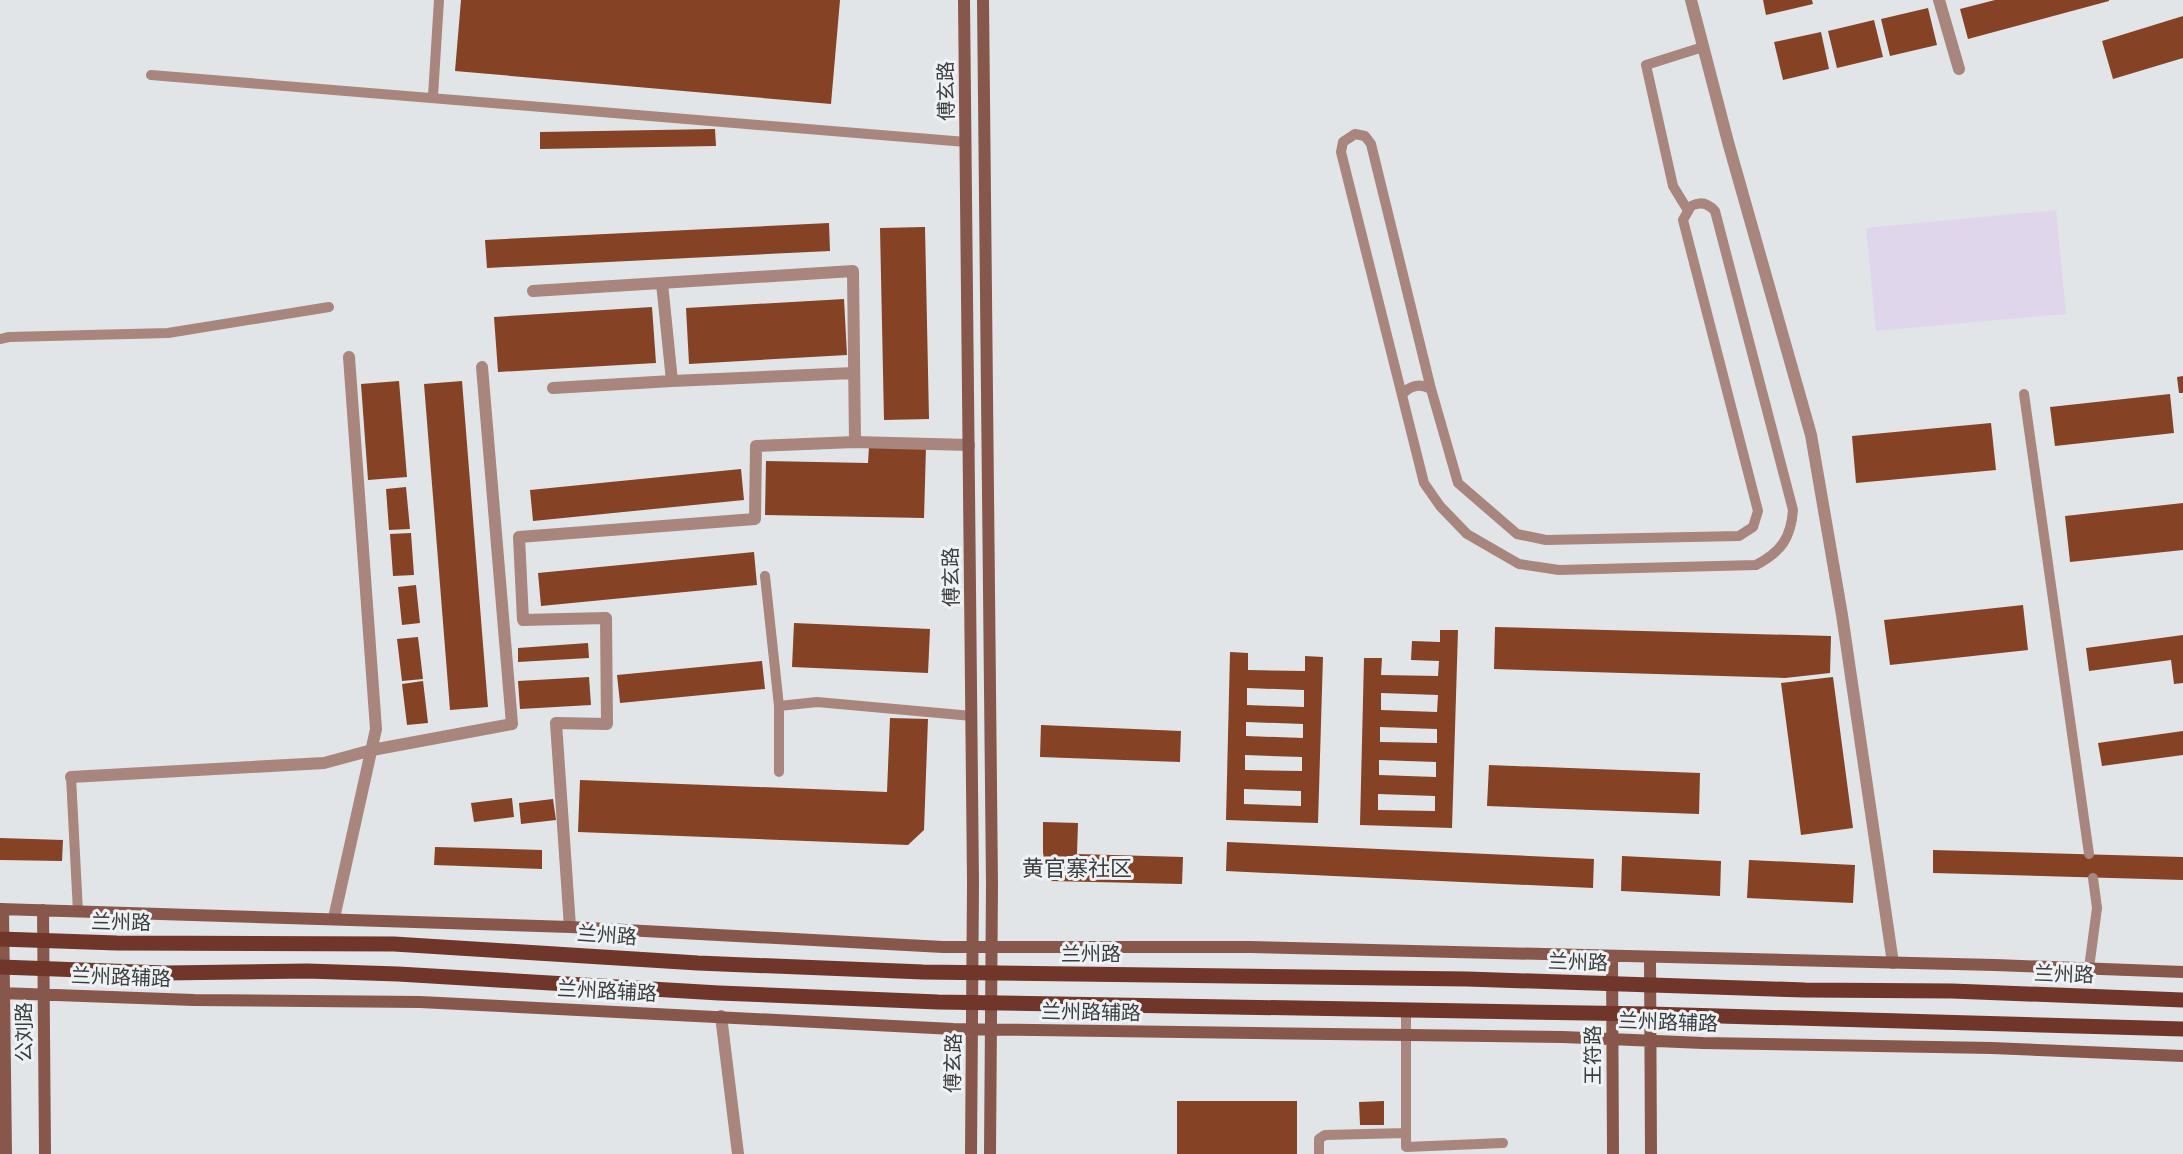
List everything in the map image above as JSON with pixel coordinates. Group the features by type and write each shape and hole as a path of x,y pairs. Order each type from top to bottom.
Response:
{"main road":[{"name":"兰州路","path":"2,939 394,944 710,963 973,974 1964,991 2183,1000"},
{"path":"2,967 165,973 307,971 398,974 719,993 992,1003 1612,1013 2183,1029"}],"street":[{"name":"傅玄路","path":"964,0 972,716 971,1154"},
{"name":"傅玄路","path":"983,0 992,947 990,1154"},
{"path":"1691,0 1811,435 1844,627 1893,963"},
{"path":"1939,0 1959,69"},
{"path":"533,291 853,271 855,442"},
{"path":"662,283 672,381"},
{"path":"334,918 376,729 349,357"},
{"path":"71,777 324,763 372,750 512,724 482,367"},
{"path":"553,388 854,373"},
{"path":"570,927 556,723 607,724 606,618 523,620 519,537 755,519 756,446 855,442 969,445"},
{"path":"2,909 570,927 854,943 973,947 1250,946 2183,972"},
{"name":"公刘路","path":"2,909 6,1154"},
{"name":"公刘路","path":"43,910 45,1154"},
{"name":"王符路","path":"1612,956 1613,1154"},
{"path":"1650,957 1651,1154"},
{"name":"兰州路辅路","path":"2,993 194,1000 375,1000 991,1030 1612,1039 1992,1048 2183,1056"},
{"path":"721,1016 738,1154"}],"lane":[{"path":"433,96 439,0"},
{"path":"1687,210 1673,186 1646,65 1703,47"},
{"path":"151,75 433,96 966,142"},
{"path":"1355,134 1365,136 1371,144 1431,389 1458,483 1517,534 1546,540 1667,540 1739,536 1747,533 1753,527 1758,511 1683,220 1687,210 1701,203 1715,211 1793,510 1791,528 1784,544 1772,557 1756,565 1559,570 1519,564 1467,534 1440,507 1424,483 1341,152 1343,142 1355,134"},
{"path":"0,339 20,336 168,333 329,308"},
{"path":"1402,395 1412,387 1425,386 1431,389"},
{"path":"2024,393 2089,854"},
{"path":"765,576 778,705 779,772"},
{"path":"778,705 817,702 972,716"},
{"path":"71,777 78,912"},
{"path":"2089,969 2097,908 2093,878"},
{"path":"1406,1009 1406,1147 1503,1143"},
{"path":"1319,1154 1319,1139 1325,1135 1406,1133"}],"shaded area":[{"path":"2056,210 2066,314 1876,331 1866,228"}],"building":[{"path":"461,0 840,0 831,104 455,71"},
{"path":"1763,0 1812,0 1813,4 1766,15"},
{"path":"1995,0 2109,1 1968,39 1960,9"},
{"path":"1928,8 1937,45 1890,56 1881,19"},
{"path":"2183,16 2183,58 2113,79 2102,41"},
{"path":"1874,20 1883,57 1837,68 1828,31"},
{"path":"1821,32 1829,69 1783,80 1774,42"},
{"path":"715,129 716,146 540,149 540,132"},
{"path":"829,223 830,251 487,268 485,240"},
{"path":"925,227 929,419 884,420 880,228"},
{"path":"844,299 847,355 689,364 686,308"},
{"path":"652,307 656,363 498,372 494,317"},
{"path":"2183,376 2183,393 2179,393 2177,377"},
{"path":"399,381 407,477 368,480 361,384"},
{"path":"462,381 488,707 450,710 424,384"},
{"path":"2170,394 2174,433 2055,446 2050,407"},
{"path":"1991,423 1996,470 1856,483 1852,436"},
{"path":"869,446 926,447 924,518 765,515 766,461 868,463"},
{"path":"741,469 744,500 533,521 530,490"},
{"path":"406,487 410,529 389,530 386,489"},
{"path":"2183,503 2183,550 2070,562 2065,516"},
{"path":"411,533 414,575 393,576 390,534"},
{"path":"754,552 757,585 541,606 538,573"},
{"path":"416,585 420,623 402,625 398,587"},
{"path":"2023,605 2028,650 1890,665 1884,620"},
{"path":"794,623 930,629 928,673 792,667"},
{"path":"1495,627 1831,636 1830,673 1785,678 1494,669"},
{"path":"1440,630 1458,630 1452,828 1360,825 1364,658 1382,658 1381,675 1438,676 1439,661 1411,660 1412,641 1440,642","holes":["1381,693 1438,695 1437,712 1381,710","1380,727 1437,729 1437,743 1380,742","1379,760 1436,762 1436,777 1379,775","1378,794 1435,796 1435,811 1378,810"]},
{"path":"2183,635 2183,683 2174,684 2171,660 2089,671 2086,648"},
{"path":"418,637 423,679 402,681 397,639"},
{"path":"588,643 589,658 518,662 518,648"},
{"path":"1230,652 1248,653 1248,670 1305,671 1305,656 1323,657 1318,823 1226,820","holes":["1247,688 1304,690 1304,707 1247,705","1246,722 1303,724 1303,738 1246,736","1245,755 1302,757 1302,771 1245,770","1244,789 1301,791 1301,806 1244,804"]},
{"path":"762,661 765,689 620,703 617,675"},
{"path":"589,677 591,705 520,709 518,681"},
{"path":"1833,677 1853,828 1801,835 1781,683"},
{"path":"423,681 428,723 407,725 402,684"},
{"path":"890,718 928,719 924,830 908,845 578,832 580,780 887,792"},
{"path":"1041,725 1181,731 1180,762 1040,757"},
{"path":"2183,731 2183,755 2102,766 2098,743"},
{"path":"1489,765 1700,773 1699,814 1487,806"},
{"path":"512,798 514,817 474,822 471,803"},
{"path":"553,799 556,820 521,824 519,803"},
{"path":"1043,822 1078,823 1077,854 1183,857 1182,884 1049,881 1043,853"},
{"path":"0,838 63,840 62,861 0,860"},
{"path":"1227,842 1594,859 1593,888 1226,871"},
{"path":"435,847 542,850 542,869 434,865"},
{"path":"1933,850 2183,857 2183,880 1933,873"},
{"path":"1622,856 1721,861 1720,896 1621,891"},
{"path":"1749,860 1855,865 1853,903 1747,898"},
{"path":"1177,1101 1297,1101 1297,1154 1177,1154"},
{"path":"1384,1101 1384,1125 1360,1125 1359,1102"}],"district":[{"name":"黄官寨社区","path":"1077,868"}]}
